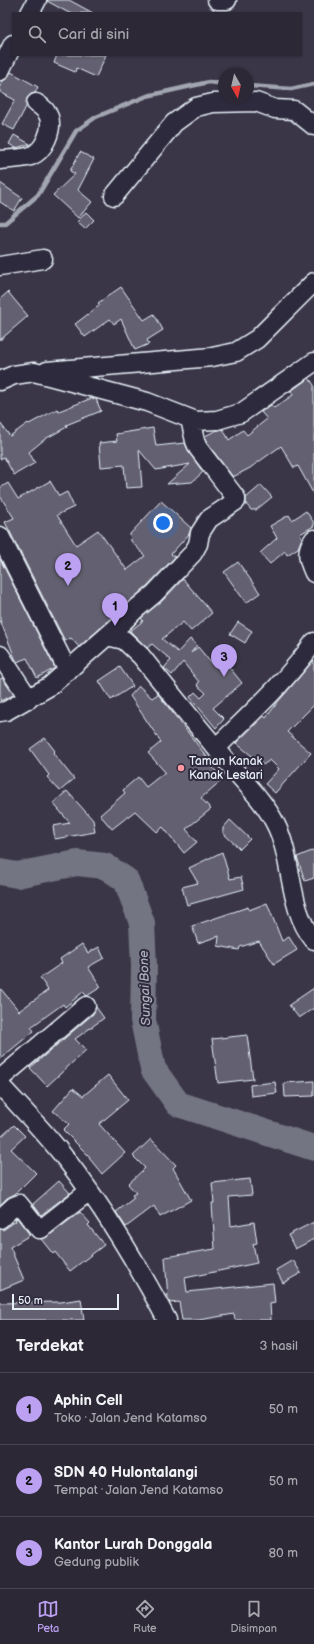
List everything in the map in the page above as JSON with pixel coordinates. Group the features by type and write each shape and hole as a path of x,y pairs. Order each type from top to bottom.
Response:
{"street":[{"path":"30,12 36,0"},
{"path":"217,0 227,0"},
{"path":"0,71 12,46"},
{"path":"114,196 174,123 196,107 213,103 256,102 275,109 294,110 314,126"},
{"path":"0,160 32,155 41,149 46,141 49,121 45,110 36,103"},
{"path":"0,266 43,259"},
{"path":"0,381 14,375 34,372 212,357 236,352 257,339 314,282"},
{"path":"34,372 147,402 196,422 217,420 241,413 314,362"},
{"path":"3,712 29,699 50,686 108,636 154,594 193,553 198,544 200,533 209,519 236,501 236,498 198,448 190,419"},
{"path":"0,536 68,671"},
{"path":"314,539 309,545 307,552 308,561 314,573"},
{"path":"108,636 118,638 129,643 256,796 275,822 284,847 299,913 306,931 314,940"},
{"path":"216,748 274,691 314,642"},
{"path":"0,655 29,699"},
{"path":"0,1079 86,1006"},
{"path":"0,1085 61,1154 118,1235 153,1293 167,1320"},
{"path":"0,1220 14,1206 19,1204 41,1230 88,1192"}],"building":[{"path":"69,0 91,12 67,12 47,1"},
{"path":"57,56 106,56 96,77 76,68 75,72 54,63"},
{"path":"11,72 38,87 35,93 31,94 27,98 26,107 14,130 2,124 15,100 0,92 0,86"},
{"path":"14,135 30,144 16,148 9,144"},
{"path":"80,152 94,159 78,190 92,202 78,218 53,195 75,174 70,171"},
{"path":"0,183 22,198 14,211 0,202"},
{"path":"86,212 94,220 85,229 77,222"},
{"path":"121,287 144,320 154,314 163,330 147,340 149,344 135,350 121,319 114,324 110,319 85,337 75,324 100,305 98,303"},
{"path":"8,292 28,316 0,340 0,299"},
{"path":"309,378 314,385 314,495 298,466 294,468 281,446 250,468 233,477 207,443 205,436 223,429 229,440 243,430 247,435 267,419 261,412 271,405 274,408 293,395 291,391"},
{"path":"92,398 96,399 101,411 66,425 67,427 45,439 29,452 35,463 14,475 4,457 0,459 0,423 10,436 28,423 29,424 57,409 59,411"},
{"path":"153,428 156,446 185,443 190,454 203,472 192,482 167,484 190,464 156,470 139,450 142,487 126,488 124,465 101,467 99,443 117,441 116,434"},
{"path":"50,481 59,496 67,492 74,507 57,515 76,545 98,530 127,570 145,556 131,541 130,534 161,501 191,528 189,534 171,554 175,557 147,586 124,606 110,615 112,618 79,647 71,638 65,641 5,522 14,518 0,496 0,488 8,483 18,499"},
{"path":"261,485 272,497 256,510 251,510 246,504 246,498"},
{"path":"306,511 314,523 314,526 300,534 302,538 298,548 287,555 285,551 270,564 260,553 277,538 270,526 289,515 292,520"},
{"path":"0,559 55,668 37,678 27,658 17,662 0,620"},
{"path":"238,562 260,593 246,603 224,572"},
{"path":"183,579 212,613 191,631 183,622 162,639 178,652 190,639 197,645 191,653 198,647 212,664 221,657 242,683 213,708 224,719 216,728 190,697 195,692 201,698 206,693 197,685 199,682 183,662 172,675 164,668 171,660 152,644 147,648 130,631 143,621 141,618 162,601"},
{"path":"238,622 252,631 245,643 230,634"},
{"path":"314,660 314,705 287,732 311,753 275,793 265,784 279,769 270,760 263,765 236,743 264,716 266,718"},
{"path":"120,667 133,686 111,700 99,681"},
{"path":"2,678 14,695 0,701 0,679"},
{"path":"139,686 152,698 158,694 207,757 205,759 223,779 201,798 211,809 186,829 197,842 184,853 163,827 157,832 135,811 112,829 100,815 125,793 123,790 138,777 146,787 165,772 148,753 161,742 130,696"},
{"path":"45,738 55,751 53,753 74,779 60,791 47,777 49,775 30,749"},
{"path":"67,791 93,820 95,832 55,839 53,826 70,823 53,803"},
{"path":"230,820 250,839 240,849 223,833 223,828"},
{"path":"314,850 314,878 305,881 297,857"},
{"path":"222,852 230,879 241,877 244,889 187,905 182,887 198,883 189,868"},
{"path":"267,903 282,941 289,937 297,950 274,964 259,941 240,947 239,950 218,946 219,936 198,943 192,926 248,907 249,910"},
{"path":"82,944 88,953 99,947 104,958 88,967 101,987 87,996 83,992 65,1007 63,1004 31,1027 34,1031 0,1059 0,988 19,1011 48,990 40,978 62,963 60,959"},
{"path":"314,988 314,1008 299,1018 289,1005"},
{"path":"96,1007 104,1018 75,1039 86,1050 47,1086 30,1068 93,1014"},
{"path":"247,1035 253,1079 218,1083 212,1039"},
{"path":"108,1075 128,1100 99,1124 125,1153 102,1174 89,1158 90,1157 63,1130 69,1124 53,1111 73,1088 83,1096"},
{"path":"314,1081 314,1096 285,1097 284,1083"},
{"path":"275,1082 277,1093 251,1096 250,1085"},
{"path":"14,1125 25,1136 11,1149 36,1173 15,1194 7,1198 0,1205 0,1138"},
{"path":"151,1139 176,1165 173,1168 191,1200 160,1217 154,1206 126,1227 116,1212 134,1198 132,1195 136,1193 128,1184 145,1168 133,1156"},
{"path":"250,1179 252,1195 229,1197 231,1226 254,1222 257,1243 253,1244 257,1263 185,1278 187,1292 273,1283 275,1303 270,1304 271,1320 235,1320 234,1314 199,1320 182,1320 179,1302 170,1303 168,1299 165,1257 215,1249 212,1183"},
{"path":"59,1181 70,1193 41,1215 33,1204"},
{"path":"80,1212 90,1223 88,1225 104,1245 70,1271 55,1252 53,1254 41,1239 47,1237"},
{"path":"17,1218 30,1235 10,1247 24,1280 0,1290 0,1229 3,1230 16,1221 15,1220"},
{"path":"314,1222 314,1239 295,1249 288,1235"},
{"path":"293,1260 301,1273 283,1283 276,1270"},
{"path":"81,1299 84,1320 0,1320 0,1303 61,1302"}],"waterway":[{"path":"0,223 5,223 38,195 76,131 96,117 147,96 209,82 218,83"},
{"path":"254,86 291,89 314,84"},
{"name":"Sungai Bone","path":"0,872 17,875 77,863 105,866 126,880 142,923 144,966 143,1020 153,1069 178,1104 314,1148"}],"place":[{"name":"SDN 40 Hulontalangi","path":"68,586"},
{"name":"Aphin Cell","path":"115,626"},
{"name":"Kantor Lurah Donggala","path":"224,677"},
{"name":"Taman Kanak Kanak Lestari","path":"181,768"}]}
